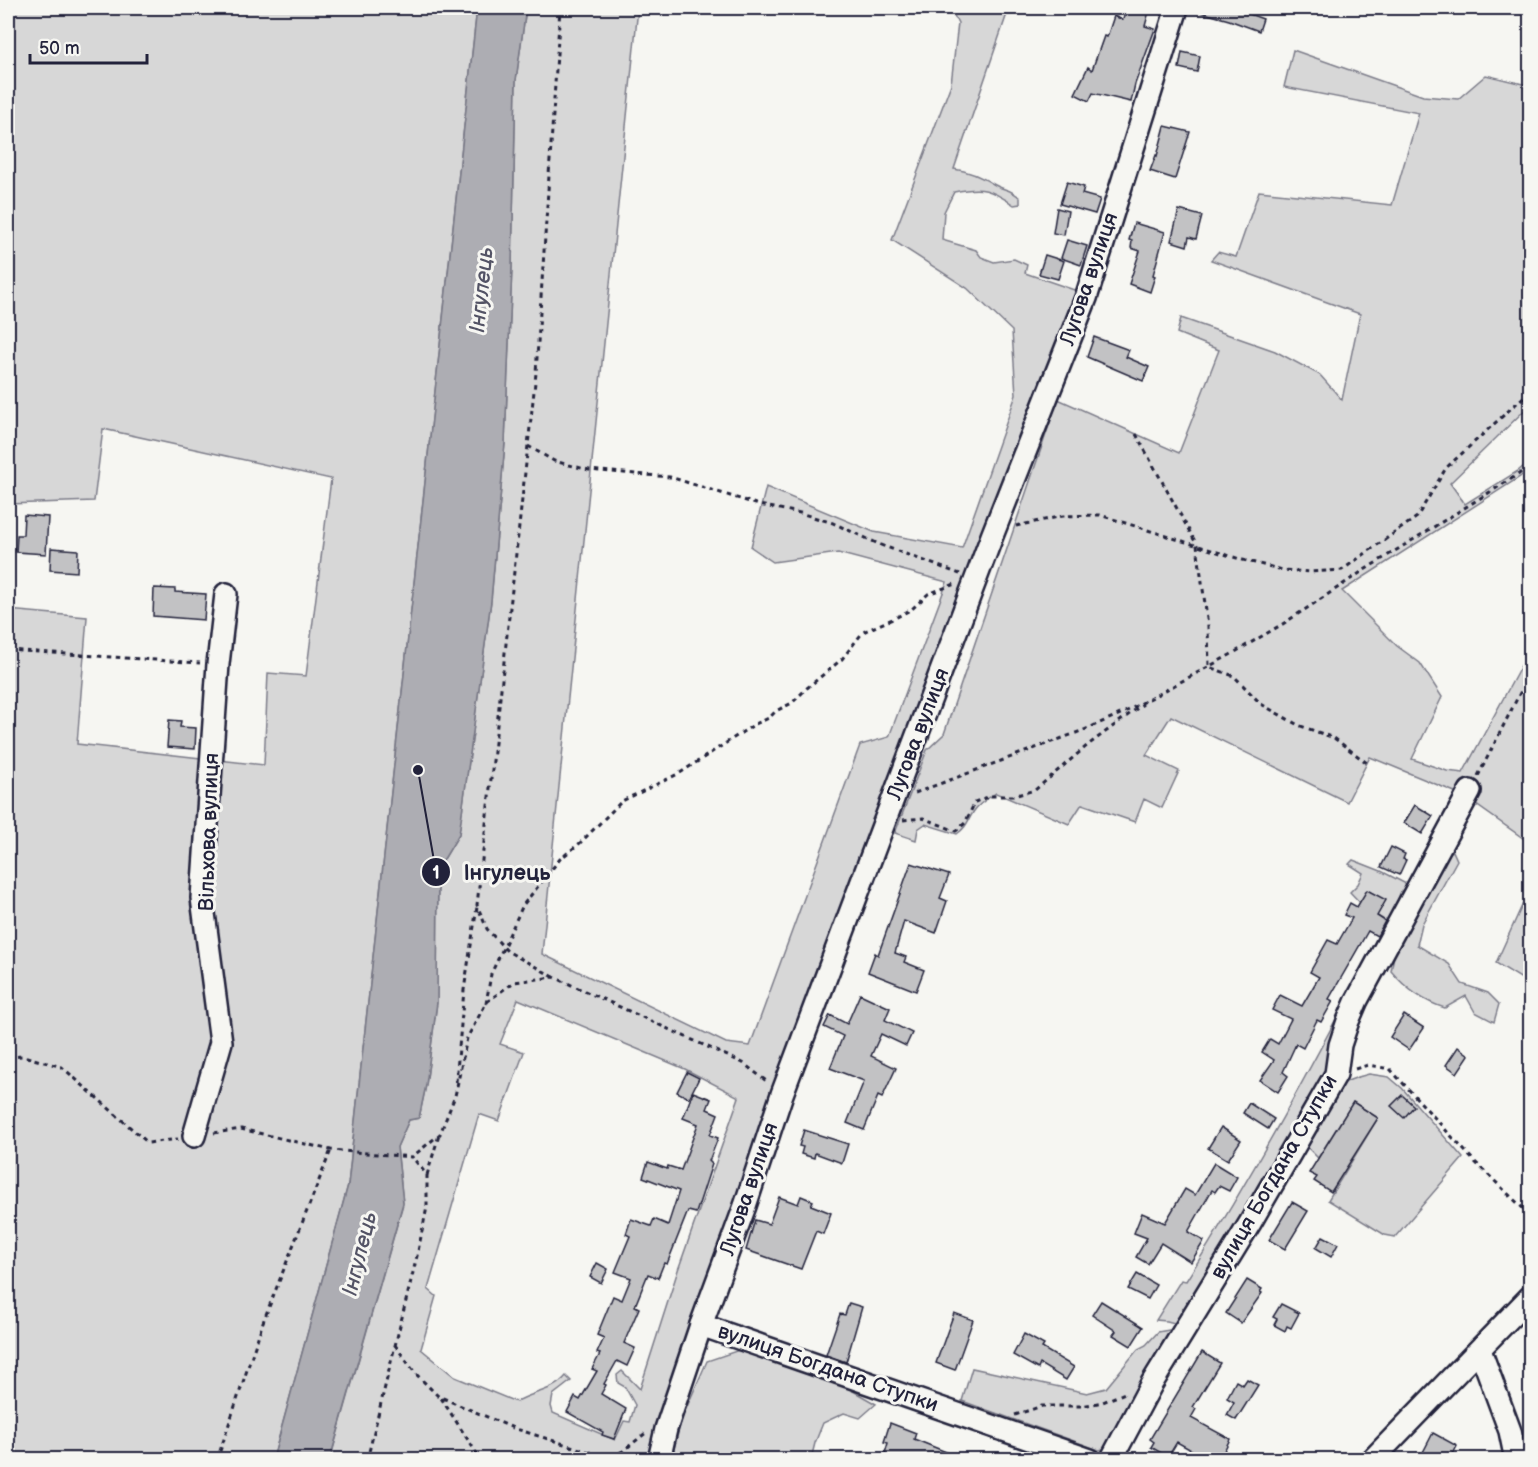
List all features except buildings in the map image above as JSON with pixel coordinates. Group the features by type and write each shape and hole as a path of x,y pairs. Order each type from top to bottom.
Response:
{"street":[{"name":"Лугова вулиця","path":"659,1460 666,1430 701,1325 745,1206 782,1094 890,808 973,576 992,536 1086,298 1177,8"},
{"name":"Вільхова вулиця","path":"194,1136 221,1042 202,898 218,664 226,594"},
{"name":"вулиця Богдана Ступки","path":"1111,1460 1152,1383 1250,1223 1336,1074 1340,1045 1357,1000 1470,791"},
{"path":"1372,1460 1530,1297"},
{"name":"вулиця Богдана Ступки","path":"701,1325 1090,1460"},
{"path":"1480,1350 1510,1431 1516,1460"}],"path":[{"path":"455,1096 464,990 477,905 536,373 560,8"},
{"path":"992,536 1022,523 1063,516 1100,515 1283,570 1310,573 1342,570 1417,517 1446,468 1530,391"},
{"path":"1136,434 1197,545 1208,626 1209,667"},
{"path":"528,446 554,461 589,470 670,477 759,505 800,513 833,523 881,545 973,576"},
{"path":"890,808 920,790 1084,730 1148,700 1286,622 1366,569 1510,480 1530,464"},
{"path":"485,1005 491,974 523,905 560,859 580,843 622,801 680,773 755,724 792,703 842,659 863,632 912,609 928,594 948,588 973,576"},
{"path":"8,650 218,664"},
{"path":"1209,667 1234,676 1261,704 1299,725 1334,738 1367,763"},
{"path":"1470,791 1530,673"},
{"path":"882,829 905,820 923,818 956,831 965,823 975,802 990,796 1013,796 1035,790 1088,745 1148,700"},
{"path":"477,905 487,929 507,951 554,976 743,1063 782,1094"},
{"path":"368,1460 427,1207 427,1175 455,1096 467,1038 488,1001 514,982 554,976"},
{"path":"8,1057 23,1056 62,1067 148,1143 241,1129 331,1150 411,1157 427,1175"},
{"path":"1336,1074 1368,1065 1390,1069 1475,1162 1530,1215"},
{"path":"411,1157 440,1134"},
{"path":"217,1460 263,1322 331,1150"},
{"path":"395,1345 415,1373 440,1396 481,1460"},
{"path":"991,1424 1042,1406 1082,1406 1103,1402 1152,1383"},
{"path":"440,1396 513,1428 609,1458 623,1451 654,1427 666,1430"}],"shaded area":[{"path":"8,8 477,8 348,1185 273,1459 8,1459 8,610 87,617 77,744 264,765 268,673 306,676 331,479 103,429 94,501 8,504"},
{"path":"526,8 638,8 542,954 726,1043 750,1046 860,745 889,737 947,582 838,553 773,562 751,547 766,487 874,532 962,548 1016,395 1012,331 967,288 892,240 951,84 958,23 950,8 1009,8 954,169 985,179 1013,193 1020,198 1020,204 1014,205 986,190 972,189 954,192 944,212 942,240 976,250 981,257 994,262 1014,259 1027,265 1025,273 1083,293 654,1459 330,1460 403,1204 397,1147 409,1120 419,1118 426,1085 437,1003 438,869 459,834 491,601 505,443 516,80","holes":["518,999 685,1069 739,1097 678,1270 640,1389 622,1371 617,1375 618,1383 625,1387 635,1405 630,1422 624,1421 615,1440 553,1413 551,1406 553,1395 571,1381 566,1376 555,1385 516,1402 455,1377 421,1349 436,1296 428,1289 479,1114 499,1121 524,1052 500,1044"]},
{"path":"1293,50 1423,96 1458,99 1486,75 1527,85 1530,71 1530,405 1450,483 1465,504 1530,461 1530,468 1520,477 1342,591 1397,646 1420,663 1442,697 1412,759 1447,771 1463,773 1530,649 1530,843 1462,795 1370,757 1347,802 1171,716 1146,755 1179,771 1162,808 1144,799 1135,822 1082,804 1069,824 996,793 978,806 957,834 925,824 918,829 916,840 895,833 927,750 944,734 1058,399 1179,453 1219,350 1177,333 1181,318 1275,351 1320,375 1342,400 1360,314 1211,260 1218,252 1236,257 1259,191 1392,205 1419,113 1284,87"},
{"path":"1453,851 1457,860 1422,924 1417,945 1449,964 1462,984 1488,993 1499,1004 1494,1022 1475,1012 1466,996 1445,1008 1429,1002 1415,994 1391,971 1395,951 1446,854"},
{"path":"1353,860 1410,886 1401,891 1389,923 1366,909 1350,892 1358,884 1363,873 1349,864"},
{"path":"1530,888 1530,984 1496,963"},
{"path":"1347,998 1331,1080 1182,1325 1156,1320 1181,1280 1186,1281 1229,1211"},
{"path":"1369,1074 1389,1077 1402,1088 1463,1158 1395,1237 1385,1235 1328,1200 1378,1118 1353,1102 1318,1158 1308,1148 1310,1135 1318,1131 1326,1108 1338,1088 1348,1081"},
{"path":"1169,1330 1177,1336 1109,1448 1099,1450 962,1401 972,1368 1087,1393 1106,1388 1138,1349 1146,1345 1158,1332"},
{"path":"745,1348 825,1375 876,1404 860,1418 844,1413 823,1423 811,1459 671,1460 682,1418 707,1361"}],"water":[{"path":"477,8 526,8 516,80 505,443 491,601 459,834 438,869 437,1002 426,1085 419,1118 409,1120 397,1147 403,1203 330,1459 273,1459 348,1185"}],"place":[{"name":"Інгулець","path":"418,770"}]}
